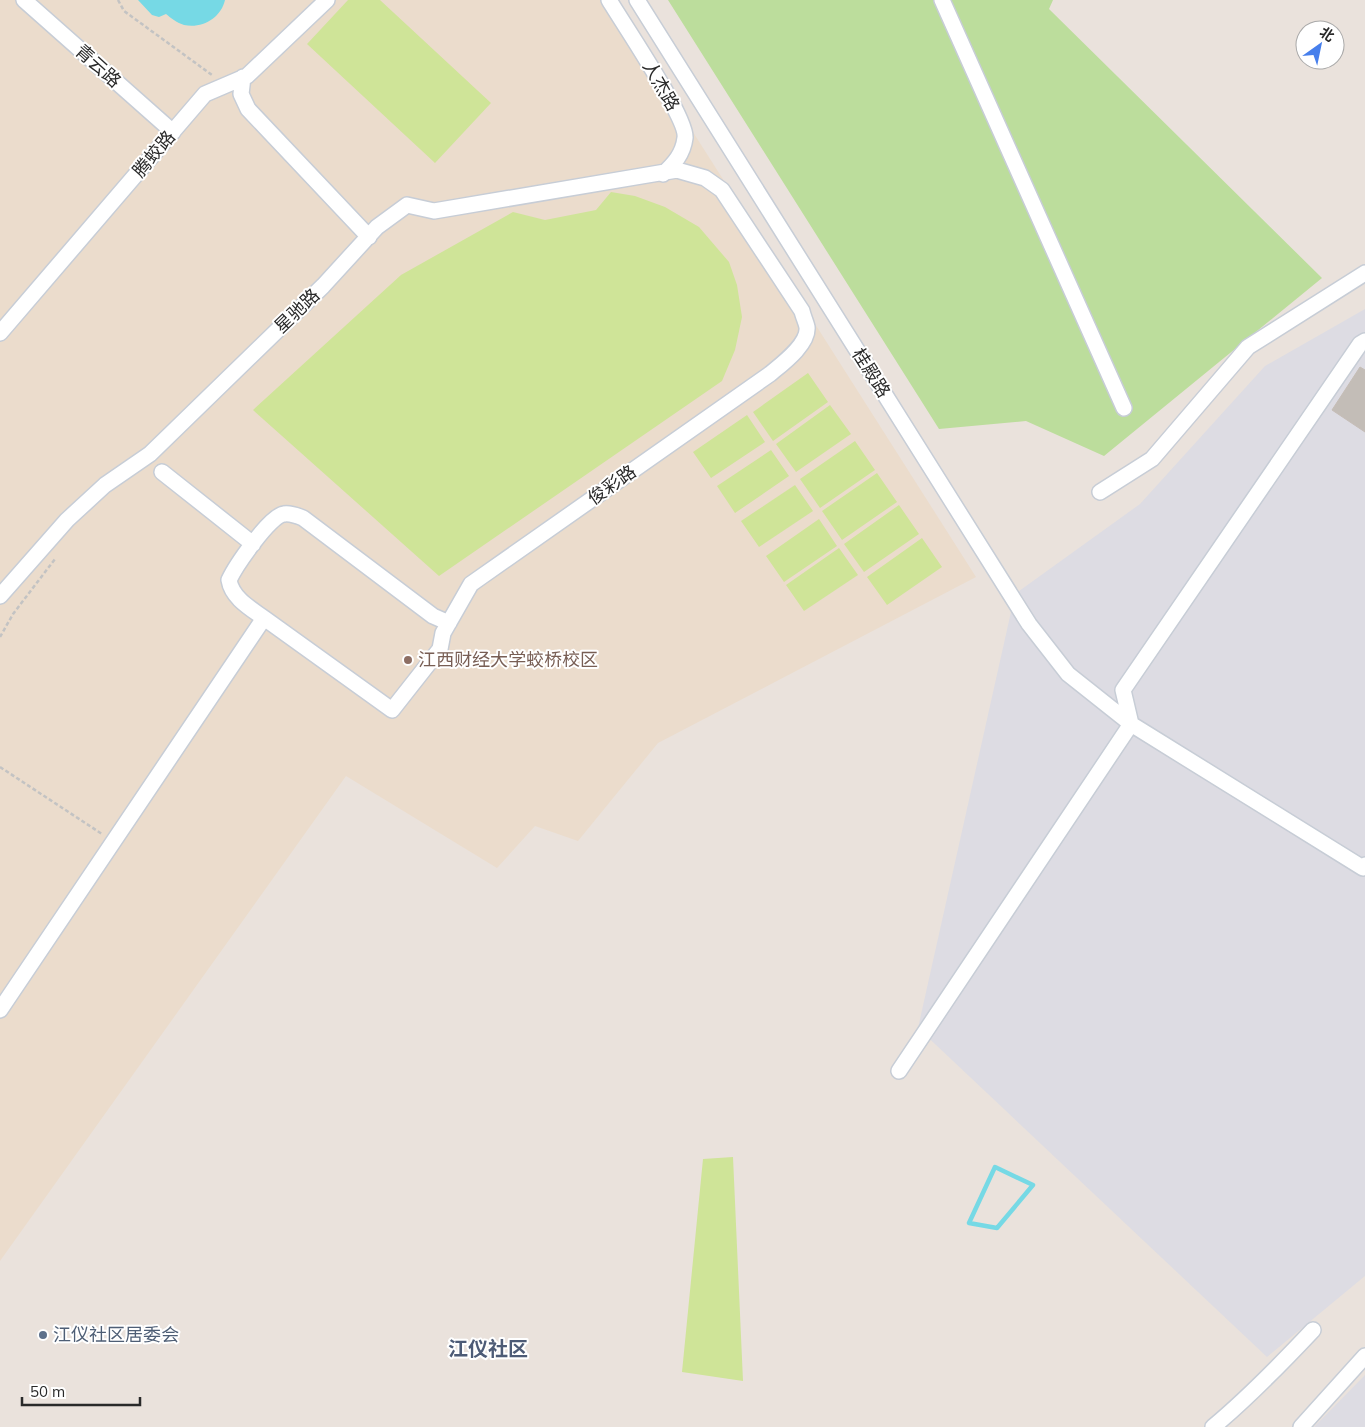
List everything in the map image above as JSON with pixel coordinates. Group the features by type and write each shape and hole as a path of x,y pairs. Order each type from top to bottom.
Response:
{"street":[{"name":"青云路","path":"24,0 173,132"},
{"name":"腾蛟路","path":"0,333 205,94 247,76 327,0"},
{"name":"人杰路","path":"608,0 673,102 683,127 686,137 677,160 663,174"},
{"name":"桂殿路","path":"638,0 1029,624 1068,674 1131,724 1363,868 1365,865"},
{"path":"942,0 1124,408"},
{"path":"243,77 241,94 248,108 369,236"},
{"name":"俊彩路","path":"264,618 392,710 440,649 443,632 470,584 770,374 802,344 808,329 802,311 722,190 705,178 677,170 663,174"},
{"name":"星驰路","path":"0,596 67,520 105,485 150,454 323,286 377,227 407,205 434,212 663,174"},
{"path":"1100,492 1152,459 1248,346 1365,273"},
{"path":"899,1071 1131,724 1123,690 1360,344 1365,341"},
{"path":"162,472 253,544"},
{"path":"0,1010 264,618 238,598 230,589 229,580 233,570 277,516 285,513 303,518 433,616 448,623"},
{"path":"1213,1427 1268,1377 1313,1330"},
{"path":"1301,1427 1365,1356"}],"path":[{"path":"118,0 124,11 209,72 224,86"},
{"path":"0,637 19,606 59,554"},
{"path":"0,767 114,842"}],"shaded area":[{"name":"江西财经大学蛟桥校区","path":"0,0 609,0 976,577 658,743 578,841 535,826 497,868 346,776 0,1261"},
{"path":"1365,309 1365,1276 1267,1357 918,1028 1015,594 1140,504 1265,366"},
{"path":"1365,1375 1365,1427 1314,1427"}],"green space":[{"path":"348,0 380,0 491,103 435,163 307,44"},
{"path":"668,0 1053,0 1049,9 1322,278 1104,456 1026,421 939,429"},
{"path":"611,192 635,196 665,207 699,227 729,262 737,285 742,317 735,350 722,381 439,576 253,410 401,275 513,212 545,220 596,210"},
{"path":"808,373 828,402 773,441 753,412"},
{"path":"830,405 851,434 796,472 776,444"},
{"path":"747,415 765,442 711,478 693,452"},
{"path":"855,441 875,470 820,508 800,479"},
{"path":"771,450 789,476 735,513 717,486"},
{"path":"877,473 897,502 842,540 822,511"},
{"path":"795,485 813,511 759,547 741,521"},
{"path":"899,505 919,534 864,572 844,544"},
{"path":"819,519 837,546 784,582 766,556"},
{"path":"922,538 942,567 887,605 867,577"},
{"path":"839,548 858,575 804,611 786,585"},
{"path":"733,1157 743,1381 682,1372 703,1159"}],"water":[{"path":"138,0 225,0 219,12 210,21 191,26 179,23 166,14 159,17 152,15"}],"building":[{"path":"1360,367 1365,370 1365,432 1332,410"}],"waterway":[{"path":"995,1167 1033,1185 997,1228 969,1223 995,1167"}],"place":[{"name":"江西财经大学蛟桥校区","path":"408,660"},
{"name":"江仪社区居委会","path":"43,1335"}],"district":[{"name":"江仪社区","path":"488,1349"}]}
